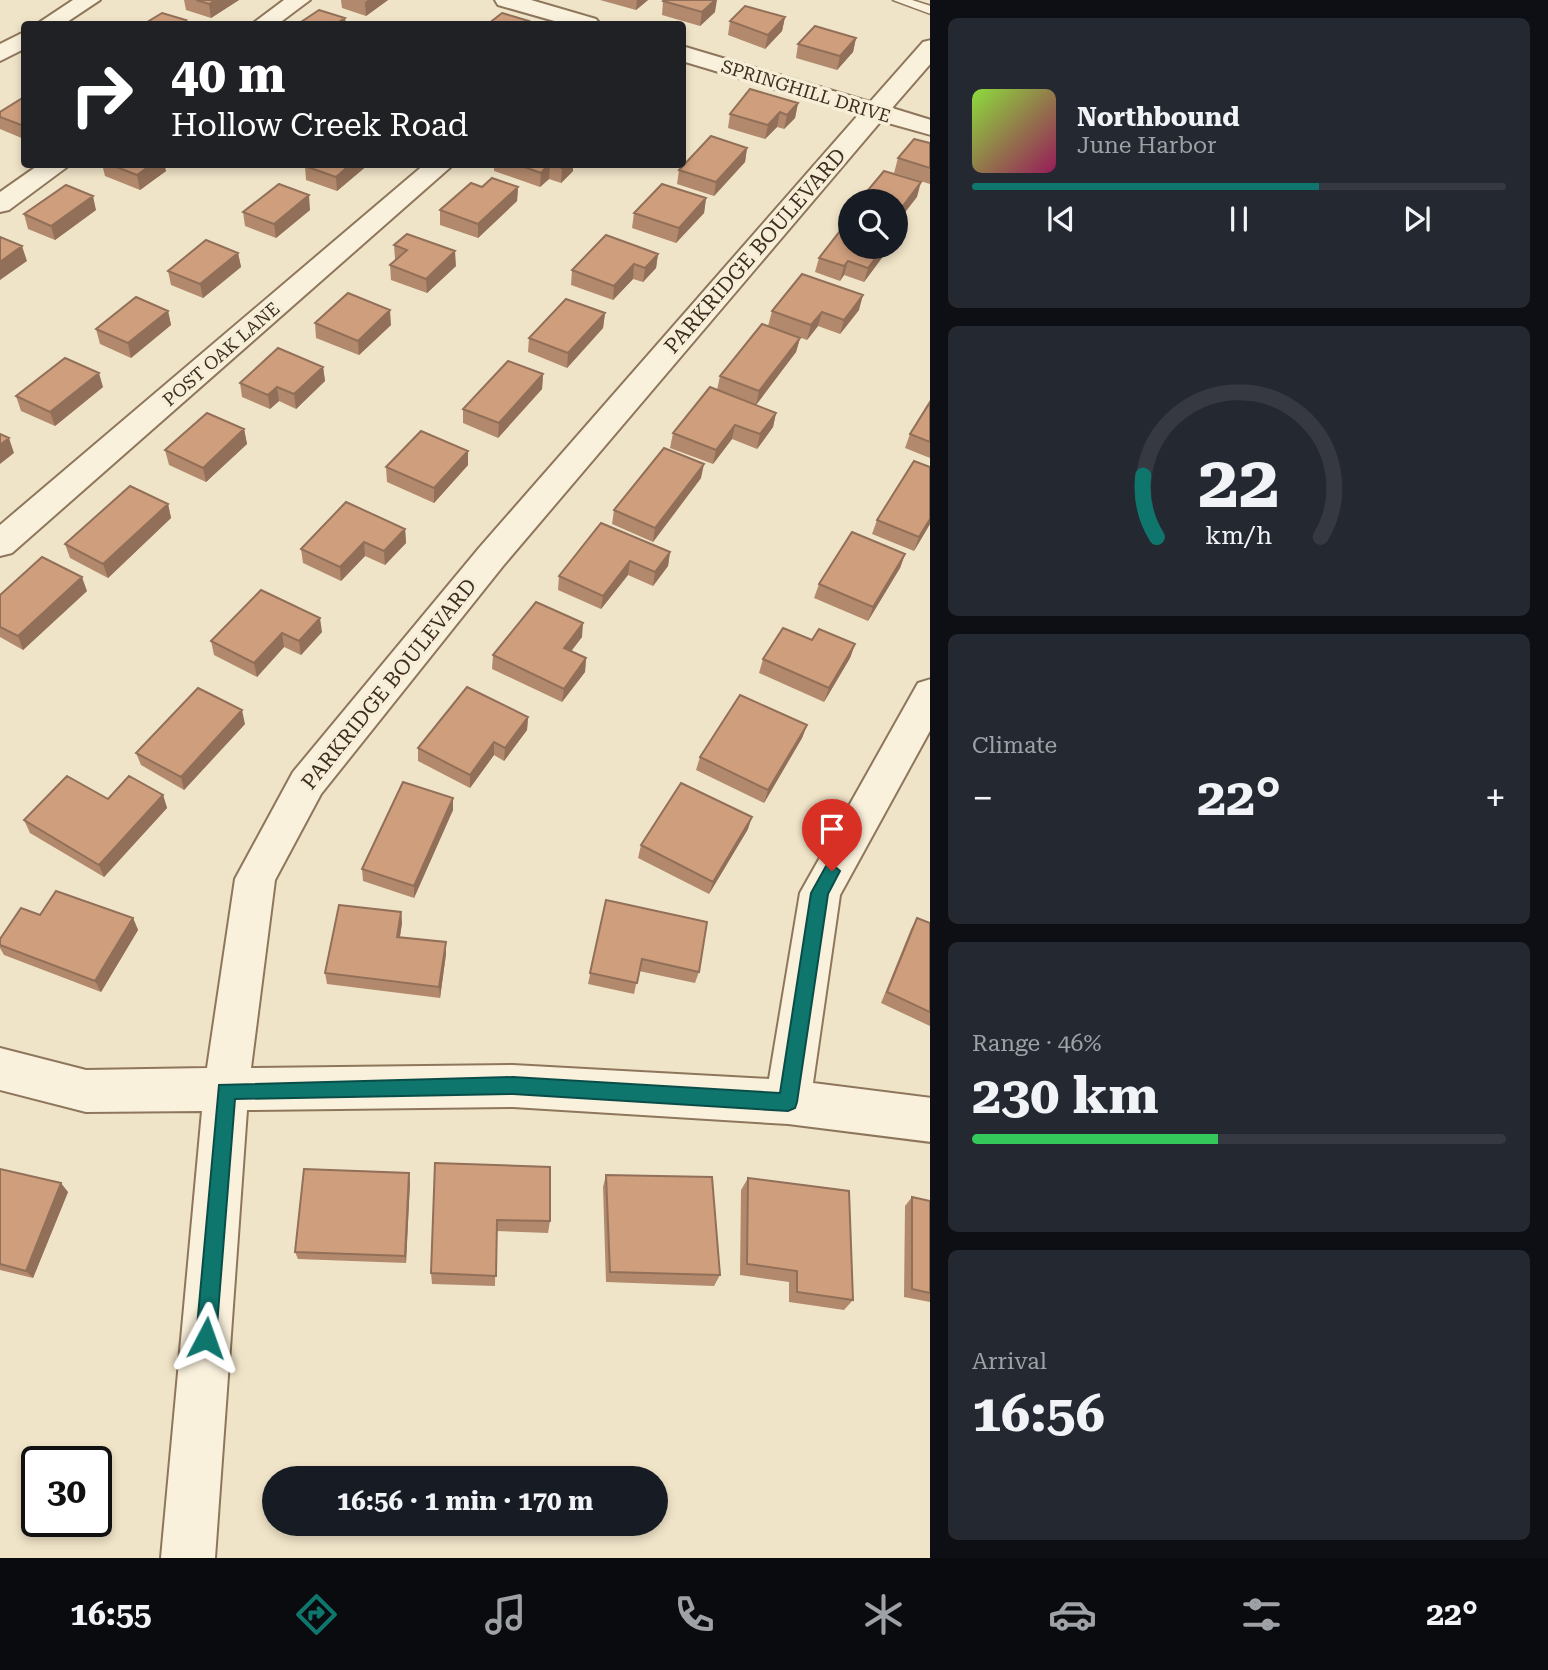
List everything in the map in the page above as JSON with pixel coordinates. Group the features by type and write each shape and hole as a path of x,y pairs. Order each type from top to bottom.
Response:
{"street":[{"path":"54,21 89,0"},
{"path":"268,21 299,0"},
{"path":"506,0 578,21"},
{"path":"0,54 21,41"},
{"name":"PARKRIDGE BOULEVARD","path":"188,1558 226,1091 256,879 307,783 491,557 930,47"},
{"name":"SPRINGHILL DRIVE","path":"686,54 930,128"},
{"path":"0,204 52,168"},
{"name":"POST OAK LANE","path":"0,544 436,168"},
{"path":"788,1102 820,893 930,693"},
{"path":"0,1069 86,1091 513,1086 788,1102 930,1120"}],"lane":[{"path":"900,0 930,10"}],"building":[{"path":"196,0 216,0 209,4"},
{"path":"664,0 715,0 702,12"},
{"path":"745,6 785,17 768,35 730,21"},
{"path":"319,10 345,18 340,21 302,21"},
{"path":"162,13 186,20 184,21 149,21"},
{"path":"502,13 529,21 492,21"},
{"path":"815,26 856,38 840,56 798,44"},
{"path":"750,89 798,103 787,115 780,112 768,125 730,114"},
{"path":"21,99 21,125 0,117 0,112"},
{"path":"711,136 747,148 716,182 679,170 686,168 686,163"},
{"path":"914,139 930,143 930,168 898,158"},
{"path":"119,168 147,168 137,175"},
{"path":"311,168 346,168 336,177"},
{"path":"527,168 545,168 541,173"},
{"path":"884,171 921,182 908,199 908,189 869,189"},
{"path":"492,178 518,187 478,224 440,210 471,183 482,187"},
{"path":"279,184 309,195 274,224 243,212"},
{"path":"662,184 706,198 679,228 634,213"},
{"path":"66,185 93,196 51,226 24,214"},
{"path":"407,234 455,251 426,279 390,265 407,250 394,245"},
{"path":"838,234 838,259 875,259 868,268 848,261 844,266 819,258"},
{"path":"606,235 658,254 645,268 634,264 614,286 572,270"},
{"path":"0,237 22,246 0,262"},
{"path":"206,240 238,253 200,284 168,271"},
{"path":"802,274 863,295 844,320 822,312 811,325 772,311"},
{"path":"348,293 390,310 358,341 315,323"},
{"path":"136,297 168,311 128,343 96,329"},
{"path":"566,299 605,313 568,353 529,338"},
{"path":"762,324 800,338 759,391 720,376"},
{"path":"278,348 323,367 294,394 277,387 268,395 240,383"},
{"path":"65,358 99,373 50,412 16,396"},
{"path":"508,361 543,374 499,423 463,409"},
{"path":"710,387 776,413 760,434 735,425 716,450 673,433"},
{"path":"930,402 930,442 910,434"},
{"path":"207,413 244,429 203,468 165,450"},
{"path":"421,431 468,451 434,488 386,467"},
{"path":"0,434 9,438 0,445"},
{"path":"664,448 704,464 655,528 614,510"},
{"path":"914,461 930,467 930,519 919,537 877,520"},
{"path":"130,486 168,504 103,564 65,544"},
{"path":"346,502 405,529 384,551 364,542 340,567 301,549"},
{"path":"601,523 670,552 655,572 630,561 603,596 559,576"},
{"path":"852,532 905,554 873,607 819,584"},
{"path":"42,557 82,577 18,636 0,627 0,595"},
{"path":"261,590 320,618 299,641 282,633 254,663 211,641"},
{"path":"536,602 583,623 564,648 586,658 564,689 493,655"},
{"path":"783,628 812,640 819,629 855,644 829,688 763,659"},
{"path":"467,687 528,717 505,748 494,742 470,775 418,748"},
{"path":"198,688 242,710 181,777 136,753"},
{"path":"740,695 807,725 768,790 700,757"},
{"path":"67,776 108,799 129,776 163,795 99,865 24,820"},
{"path":"403,782 453,798 414,886 362,869"},
{"path":"681,783 752,817 713,882 641,845"},
{"path":"56,891 133,918 95,981 0,945 0,939 21,908 40,915"},
{"path":"606,900 707,922 699,972 642,959 637,983 590,973"},
{"path":"339,905 401,912 397,937 446,942 439,987 325,973"},
{"path":"917,918 930,923 930,1012 887,992"},
{"path":"435,1163 550,1167 550,1221 497,1220 496,1276 431,1273"},
{"path":"0,1169 61,1183 26,1271 0,1264"},
{"path":"304,1169 409,1173 405,1256 295,1252"},
{"path":"606,1175 712,1177 720,1275 610,1272"},
{"path":"748,1178 849,1191 853,1300 797,1292 797,1271 747,1264"},
{"path":"912,1197 930,1201 930,1293 912,1289"}],"route":[{"path":"206,1338 226,1091 513,1086 788,1102 820,893 832,871"}]}
